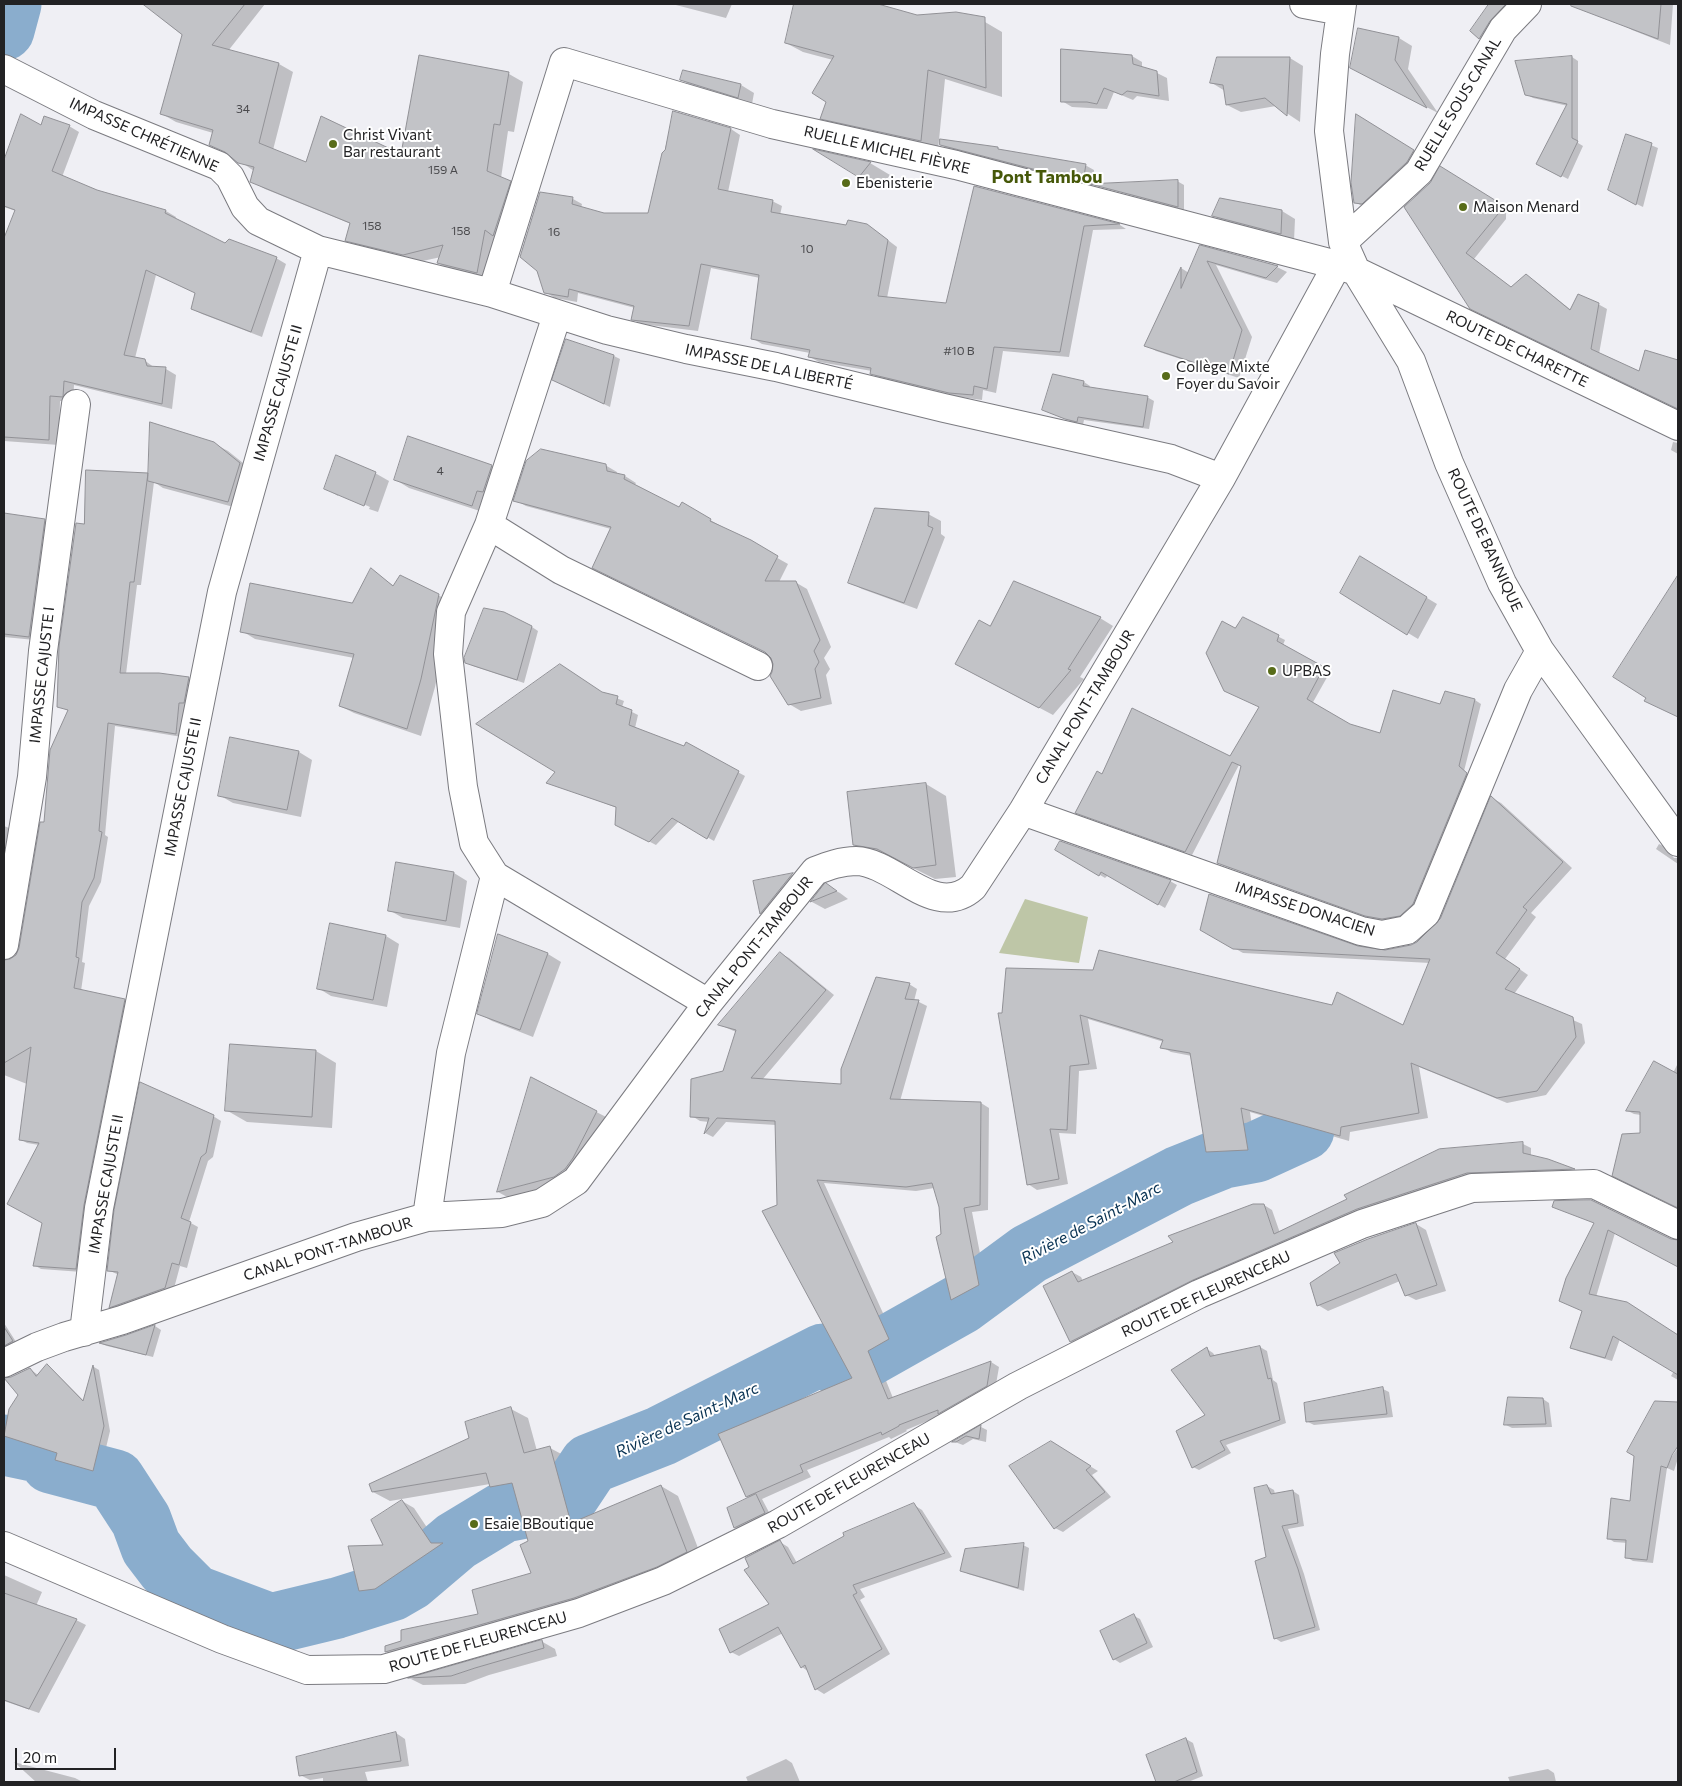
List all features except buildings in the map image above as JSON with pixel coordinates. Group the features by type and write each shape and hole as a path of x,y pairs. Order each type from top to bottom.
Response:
{"street":[{"path":"1304,4 1342,7 1335,54 1329,131 1345,259"},
{"name":"RUELLE SOUS CANAL","path":"1345,259 1419,172 1503,29 1527,4"},
{"name":"RUELLE MICHEL FIÈVRE","path":"492,293 564,62 772,124 956,165 1345,259"},
{"name":"IMPASSE CHRÉTIENNE","path":"5,70 94,115 219,166 230,177 245,207 258,221 318,250"},
{"name":"IMPASSE DE LA LIBERTÉ","path":"318,250 492,293 557,315 686,349 776,367 1171,460 1221,478"},
{"name":"IMPASSE CAJUSTE II","path":"84,1332 99,1208 222,592 318,250"},
{"name":"ROUTE DE CHARETTE","path":"1345,259 1678,426"},
{"name":"CANAL PONT-TAMBOUR","path":"4,1363 37,1347 122,1320 356,1237 427,1217 502,1213 542,1203 576,1181 708,1003 814,871 834,863 857,861 877,866 927,894 940,897 964,894 973,886 1022,811 1221,478 1345,259"},
{"name":"ROUTE DE BANNIQUE","path":"1345,259 1411,361 1449,463 1502,584 1540,651 1678,842"},
{"path":"557,315 489,525 452,612 448,654 463,787 474,843 495,876 708,1003"},
{"name":"IMPASSE CAJUSTE I","path":"4,945 32,777 43,651 76,404"},
{"path":"489,525 561,570 758,666"},
{"name":"IMPASSE DONACIEN","path":"1022,811 1361,931 1382,935 1407,930 1426,913 1518,690 1540,651"},
{"path":"427,1217 451,1053 495,876"},
{"name":"ROUTE DE FLEURENCEAU","path":"4,1546 222,1640 307,1670 384,1669 580,1613 663,1581 778,1524 1018,1386 1199,1294 1362,1224 1472,1188 1594,1184 1678,1225"}],"green space":[{"path":"1025,899 1088,917 1079,963 999,953"}],"waterway":[{"name":"Rivière de Saint-Marc","path":"4,30 11,4"},
{"name":"Rivière de Saint-Marc","path":"4,1445 43,1453 51,1463 115,1480 141,1520 151,1547 167,1568 194,1595 271,1624 337,1608 391,1591 410,1580 456,1541 504,1512 566,1500 590,1464 661,1436 823,1354 844,1370 961,1304 1029,1254 1179,1176 1224,1158 1256,1152 1304,1130"}],"place":[{"name":"Christ Vivant Bar restaurant","path":"333,144"},
{"name":"Ebenisterie","path":"846,183"},
{"name":"Maison Menard","path":"1463,207"},
{"name":"Collège Mixte Foyer du Savoir","path":"1166,376"},
{"name":"UPBAS","path":"1272,671"},
{"name":"Esaie BBoutique","path":"474,1524"}],"district":[{"name":"Pont Tambou","path":"1047,177"}]}
